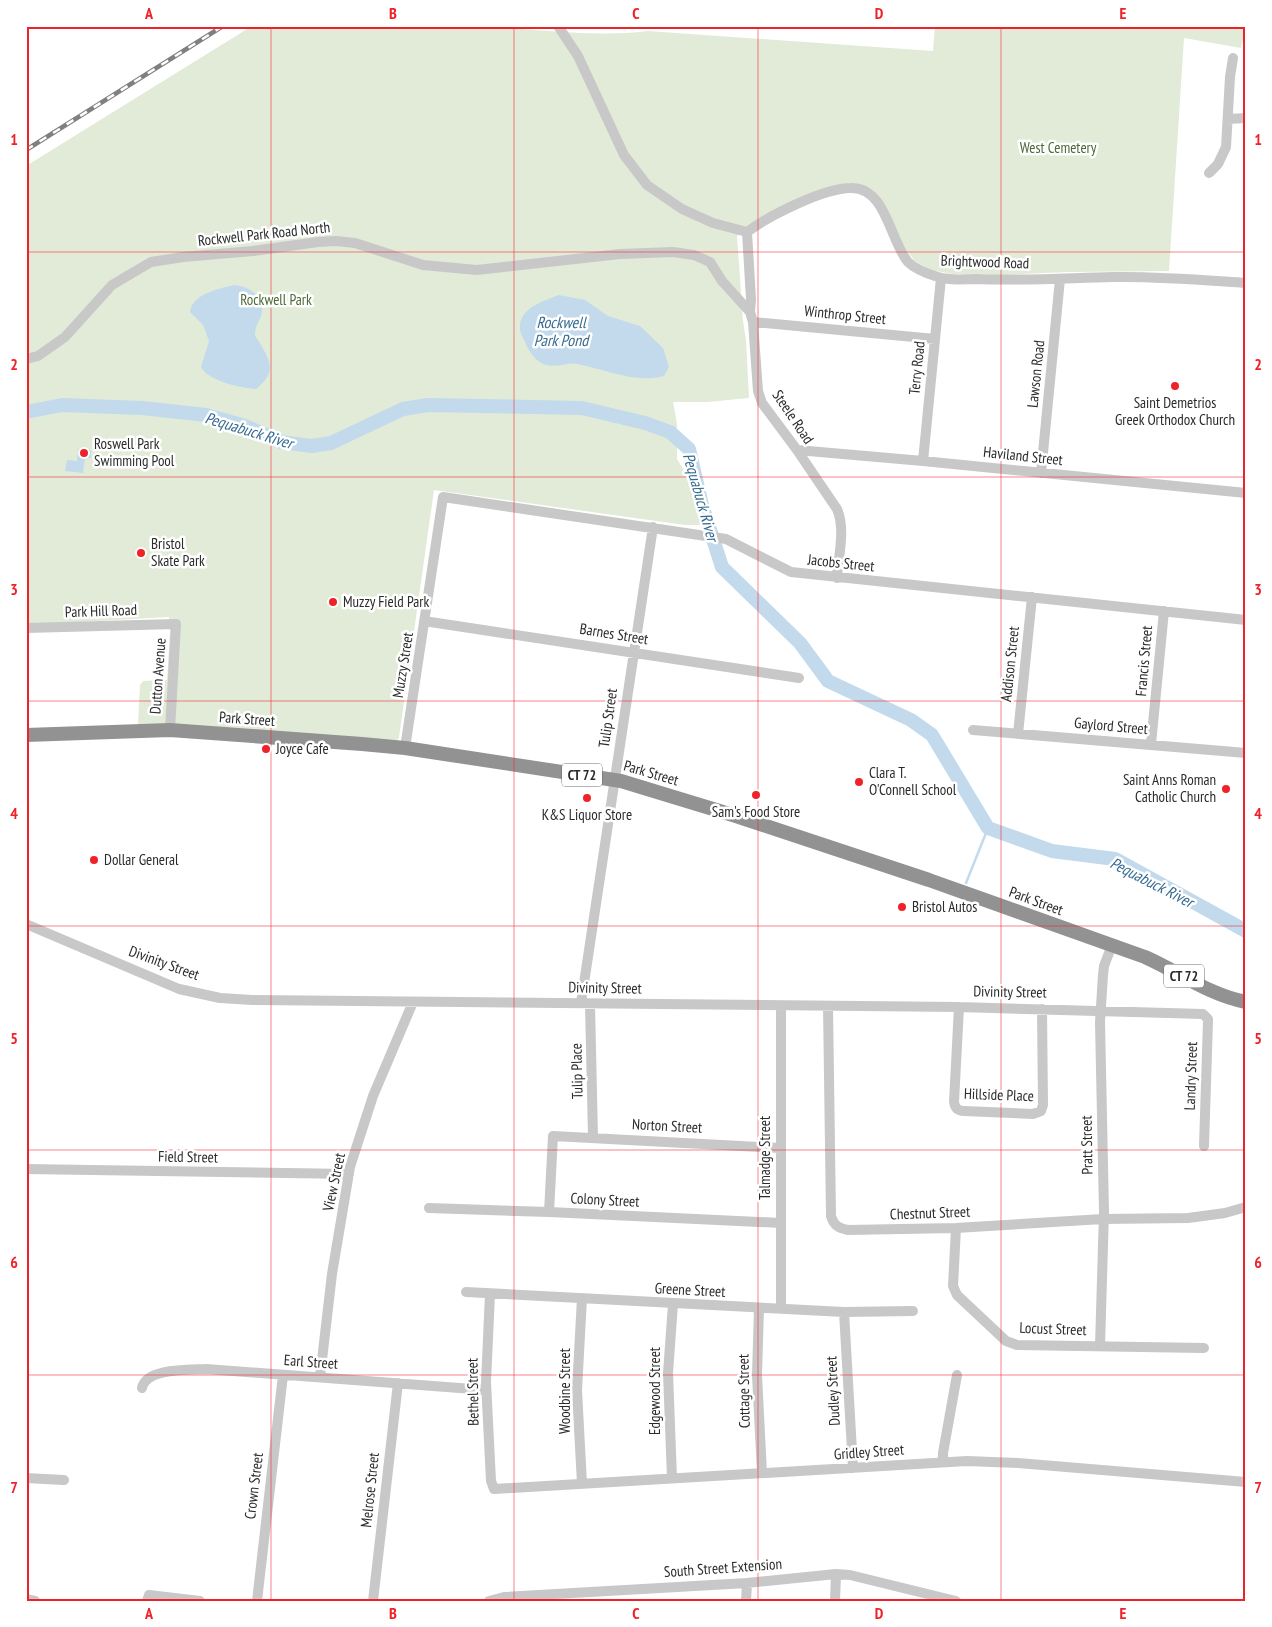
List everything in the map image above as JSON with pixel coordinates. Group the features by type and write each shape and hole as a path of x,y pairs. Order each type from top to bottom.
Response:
{"highway":[{"name":"Park Street","path":"26,735 170,730 362,744 405,748 615,780 727,813 930,880 1161,964 1210,990 1240,1000"}],"street":[{"path":"558,26 578,56 624,155 647,185 682,208 713,223 747,232"},
{"path":"1208,173 1218,164 1226,147 1230,77 1233,58"},
{"path":"1228,119 1246,118"},
{"name":"Brightwood Road","path":"747,232 773,216 818,196 833,191 857,188 870,194 879,204 901,253 910,264 919,270 941,278 1060,279 1135,277 1246,283"},
{"name":"Steele Road","path":"747,232 751,317 758,391 762,403 837,509 840,517 841,538 837,578"},
{"name":"Rockwell Park Road North","path":"26,359 38,356 65,337 112,285 151,262 318,242 355,243 422,264 477,270 620,254 673,252 694,255 710,262 722,281 751,317"},
{"name":"Terry Road","path":"923,461 941,278"},
{"name":"Lawson Road","path":"1041,473 1060,279"},
{"name":"Winthrop Street","path":"751,317 935,339"},
{"name":"Haviland Street","path":"797,450 1246,493"},
{"name":"Jacobs Street","path":"442,497 726,539 791,572 1246,620"},
{"name":"Muzzy Street","path":"405,748 442,497"},
{"name":"Tulip Street","path":"586,1004 615,780 652,527"},
{"name":"Addison Street","path":"1018,734 1032,598"},
{"name":"Francis Street","path":"1151,744 1164,611"},
{"name":"Barnes Street","path":"424,621 798,678"},
{"name":"Park Hill Road","path":"26,628 176,624"},
{"name":"Dutton Avenue","path":"170,730 176,624"},
{"name":"Gaylord Street","path":"973,730 1246,753"},
{"name":"Divinity Street","path":"26,924 179,989 220,998 413,1002 959,1007 1198,1013"},
{"name":"Pratt Street","path":"1100,1346 1103,1219 1101,1010 1104,966 1112,946"},
{"name":"View Street","path":"320,1377 332,1274 349,1174 368,1112 413,1002"},
{"name":"Tulip Place","path":"586,1004 593,1137"},
{"name":"Talmadge Street","path":"781,1006 782,1309"},
{"name":"Chestnut Street","path":"828,1006 831,1216 836,1225 848,1230 956,1228 1103,1219 1188,1218 1225,1213 1246,1207"},
{"name":"Hillside Place","path":"959,1007 954,1102 956,1108 964,1111 1033,1114 1041,1111 1044,1105 1042,1009"},
{"name":"Landry Street","path":"1198,1013 1203,1014 1208,1019 1204,1146"},
{"name":"Norton Street","path":"550,1212 553,1136 780,1148"},
{"name":"Field Street","path":"26,1169 349,1174"},
{"name":"Colony Street","path":"429,1208 781,1223"},
{"name":"Locust Street","path":"956,1228 953,1286 957,1296 1006,1341 1017,1345 1204,1348"},
{"name":"Greene Street","path":"466,1292 844,1312 913,1311"},
{"name":"Bethel Street","path":"490,1294 486,1390 491,1482 494,1489"},
{"name":"Woodbine Street","path":"582,1298 577,1390 582,1484"},
{"name":"Edgewood Street","path":"672,1478 668,1373 673,1304"},
{"name":"Cottage Street","path":"759,1308 757,1375 762,1473"},
{"name":"Dudley Street","path":"844,1312 853,1468"},
{"name":"Earl Street","path":"142,1388 148,1377 172,1371 206,1369 486,1390"},
{"name":"Crown Street","path":"257,1601 283,1375"},
{"path":"943,1462 956,1375"},
{"name":"Melrose Street","path":"373,1601 398,1384"},
{"name":"Gridley Street","path":"494,1489 967,1460 1246,1482"},
{"path":"26,1478 64,1480"},
{"path":"836,1574 836,1601"},
{"name":"South Street Extension","path":"489,1600 504,1597 747,1583 836,1574 850,1575 949,1600"},
{"path":"746,1601 747,1583"},
{"path":"148,1598 200,1601"},
{"path":"26,1599 35,1601"}],"green space":[{"name":"Rockwell Park","path":"252,26 473,26 560,32 626,33 648,31 933,51 935,26 1246,26 1241,48 1184,38 1169,271 1001,275 953,274 930,270 915,261 903,246 880,199 870,188 855,183 827,188 781,206 737,236 749,398 707,402 673,402 677,424 677,459 701,498 701,525 685,525 434,490 397,741 138,726 140,685 143,681 167,680 169,617 26,625 26,166"}],"water":[{"path":"235,285 252,291 256,294 261,304 261,316 255,335 268,358 270,368 262,384 256,389 218,380 210,376 201,367 209,341 203,325 190,312 192,306 201,296"},
{"name":"Rockwell Park Pond","path":"559,295 585,300 608,316 640,326 663,348 669,367 664,376 653,378 631,377 577,364 551,366 537,360 522,336 520,322 527,311 533,306"},
{"path":"78,449 91,450 91,458 85,458 83,473 65,471 67,460 77,461"}],"waterway":[{"name":"Pequabuck River","path":"26,412 62,405 142,408 206,415 245,426 281,442 312,446 331,443 403,409 428,405 582,408 645,423 670,432 689,449 702,505 722,567 800,643 828,681 911,720 932,735 988,828 1052,851 1115,859 1246,931"},
{"path":"966,883 988,828"}],"railway":[{"path":"26,150 223,26"}],"place":[{"name":"Saint Demetrios Greek Orthodox Church","path":"1175,386"},
{"name":"Roswell Park Swimming Pool","path":"84,453"},
{"name":"Bristol Skate Park","path":"141,553"},
{"name":"Muzzy Field Park","path":"333,602"},
{"name":"Joyce Cafe","path":"266,749"},
{"name":"Clara T. O'Connell School","path":"859,782"},
{"name":"Saint Anns Roman Catholic Church","path":"1226,789"},
{"name":"Sam's Food Store","path":"756,795"},
{"name":"K&S Liquor Store","path":"587,798"},
{"name":"Dollar General","path":"94,860"},
{"name":"Bristol Autos","path":"902,907"}],"park label":[{"name":"West Cemetery","path":"1058,148"}]}
